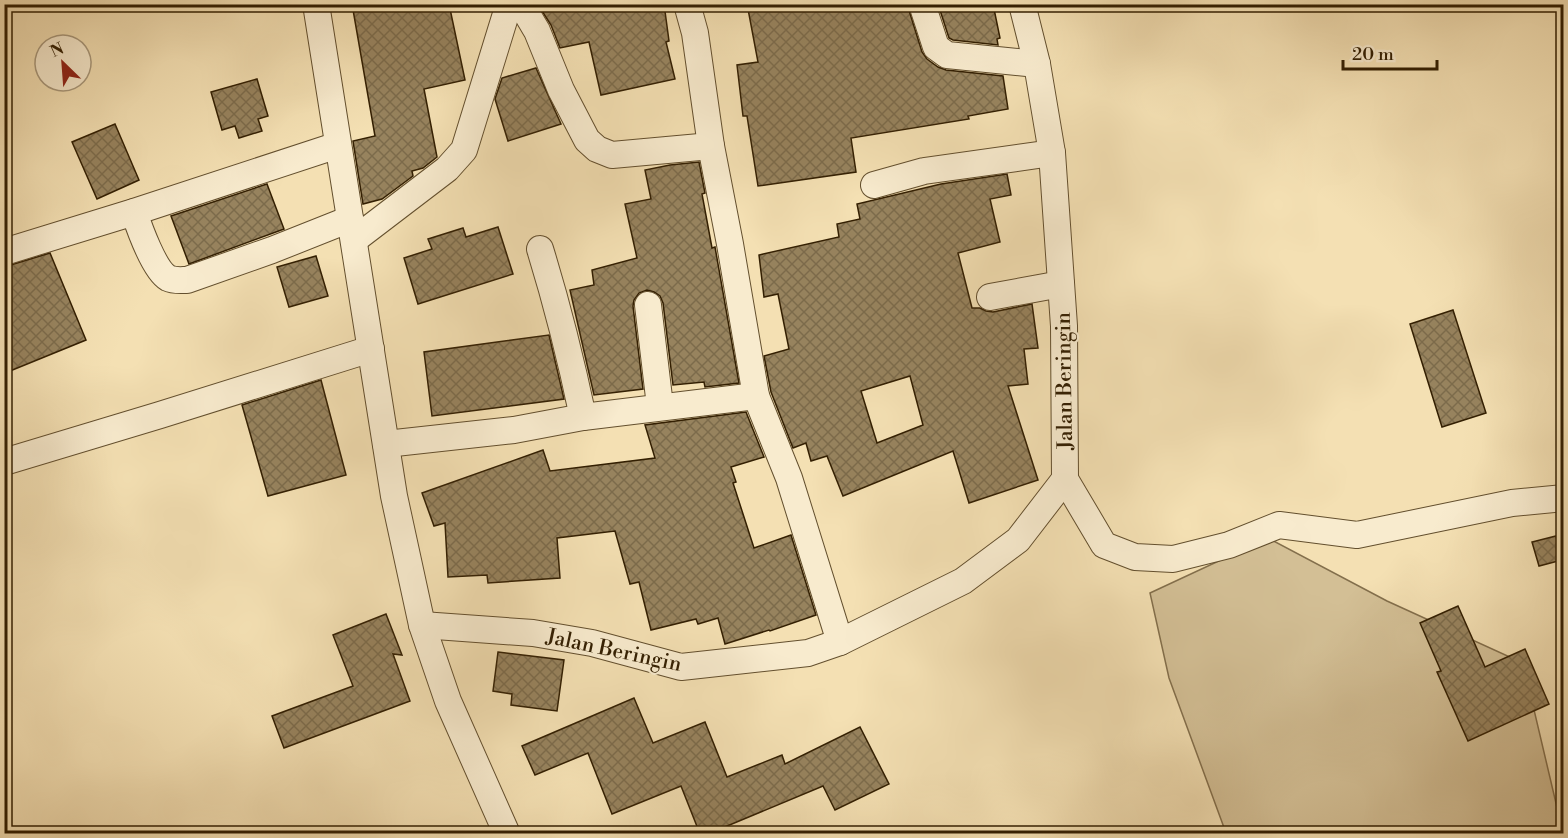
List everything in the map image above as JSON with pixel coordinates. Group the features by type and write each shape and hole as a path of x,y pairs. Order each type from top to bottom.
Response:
{"street":[{"path":"316,4 394,496 422,625 448,701 507,834"},
{"path":"134,212 144,242 163,273 166,277 179,280 187,280 272,250 352,230 447,169 464,150 509,4"},
{"path":"521,4 537,31 561,90 587,140 597,149 612,155 711,146"},
{"path":"687,4 694,33 711,146 756,396 789,478 840,642"},
{"path":"922,4 936,47 947,55 1037,64"},
{"name":"Jalan Beringin","path":"422,625 533,633 580,641 681,667 808,653 840,642 963,581 1018,540 1065,479 1064,326 1052,153 1037,64 1022,4"},
{"path":"4,252 338,145"},
{"path":"874,185 924,171 1052,153"},
{"path":"540,249 553,291 583,417"},
{"path":"990,297 1062,284"},
{"path":"648,305 660,406"},
{"path":"4,462 371,349"},
{"path":"386,444 514,430 660,406 756,396"},
{"path":"1065,479 1104,545 1135,557 1173,559 1229,545 1279,525 1357,535 1512,503 1563,498"}],"shaded area":[{"path":"1268,538 1387,601 1523,663 1563,833 1226,833 1169,678 1150,593"}],"building":[{"path":"352,4 449,4 465,80 424,89 437,157 423,168 412,171 413,176 382,199 363,204 353,141 375,136"},
{"path":"541,4 664,4 669,41 666,42 675,79 601,95 589,42 560,48 551,25 542,11"},
{"path":"770,4 907,4 922,52 927,59 946,70 1003,76 1008,109 968,116 969,119 851,138 856,172 758,186 747,116 743,116 737,65 758,62 748,9"},
{"path":"938,4 993,4 1000,38 997,39 998,45 949,38"},
{"path":"536,68 561,124 508,141 495,99 502,78"},
{"path":"257,79 268,116 258,119 262,131 239,138 235,126 222,130 211,92"},
{"path":"115,124 139,180 97,199 72,142"},
{"path":"699,162 705,193 702,194 712,248 715,247 739,383 705,387 704,382 673,385 663,303 660,296 647,290 639,293 633,306 643,389 594,395 570,290 594,285 592,270 637,258 625,204 651,199 645,170"},
{"path":"1007,174 1011,195 990,199 1000,242 958,253 972,308 993,312 1032,304 1038,348 1024,349 1028,384 1008,386 1038,480 969,503 953,451 843,496 827,456 811,461 806,443 793,448 771,392 764,356 789,349 778,294 764,297 759,255 839,237 837,224 860,219 857,204 941,184","holes":["910,376 923,425 877,443 861,391"]},
{"path":"267,184 284,229 189,264 171,216"},
{"path":"498,227 513,274 418,304 404,258 432,249 428,239 463,228 466,237"},
{"path":"50,253 86,340 10,371 4,358 4,267"},
{"path":"316,256 328,296 289,307 277,267"},
{"path":"1453,310 1486,413 1442,427 1410,324"},
{"path":"549,335 564,399 432,416 424,352"},
{"path":"321,380 346,475 268,496 242,405"},
{"path":"746,412 764,457 731,467 736,482 733,483 754,548 791,535 816,615 725,644 718,618 698,624 696,619 651,630 639,582 630,584 615,531 557,538 560,578 488,583 487,575 448,577 445,523 434,526 422,493 543,450 550,471 655,458 645,425"},
{"path":"1556,536 1562,560 1539,566 1532,542"},
{"path":"1458,606 1485,667 1525,649 1549,704 1468,741 1437,672 1441,671 1420,623"},
{"path":"386,614 402,655 393,654 410,701 284,748 272,716 353,686 333,635"},
{"path":"498,652 564,660 557,711 511,705 512,694 493,691"},
{"path":"634,698 653,743 705,722 727,777 782,755 785,764 860,727 889,784 835,810 823,786 708,834 700,834 681,786 612,814 588,753 535,775 522,746"}]}
